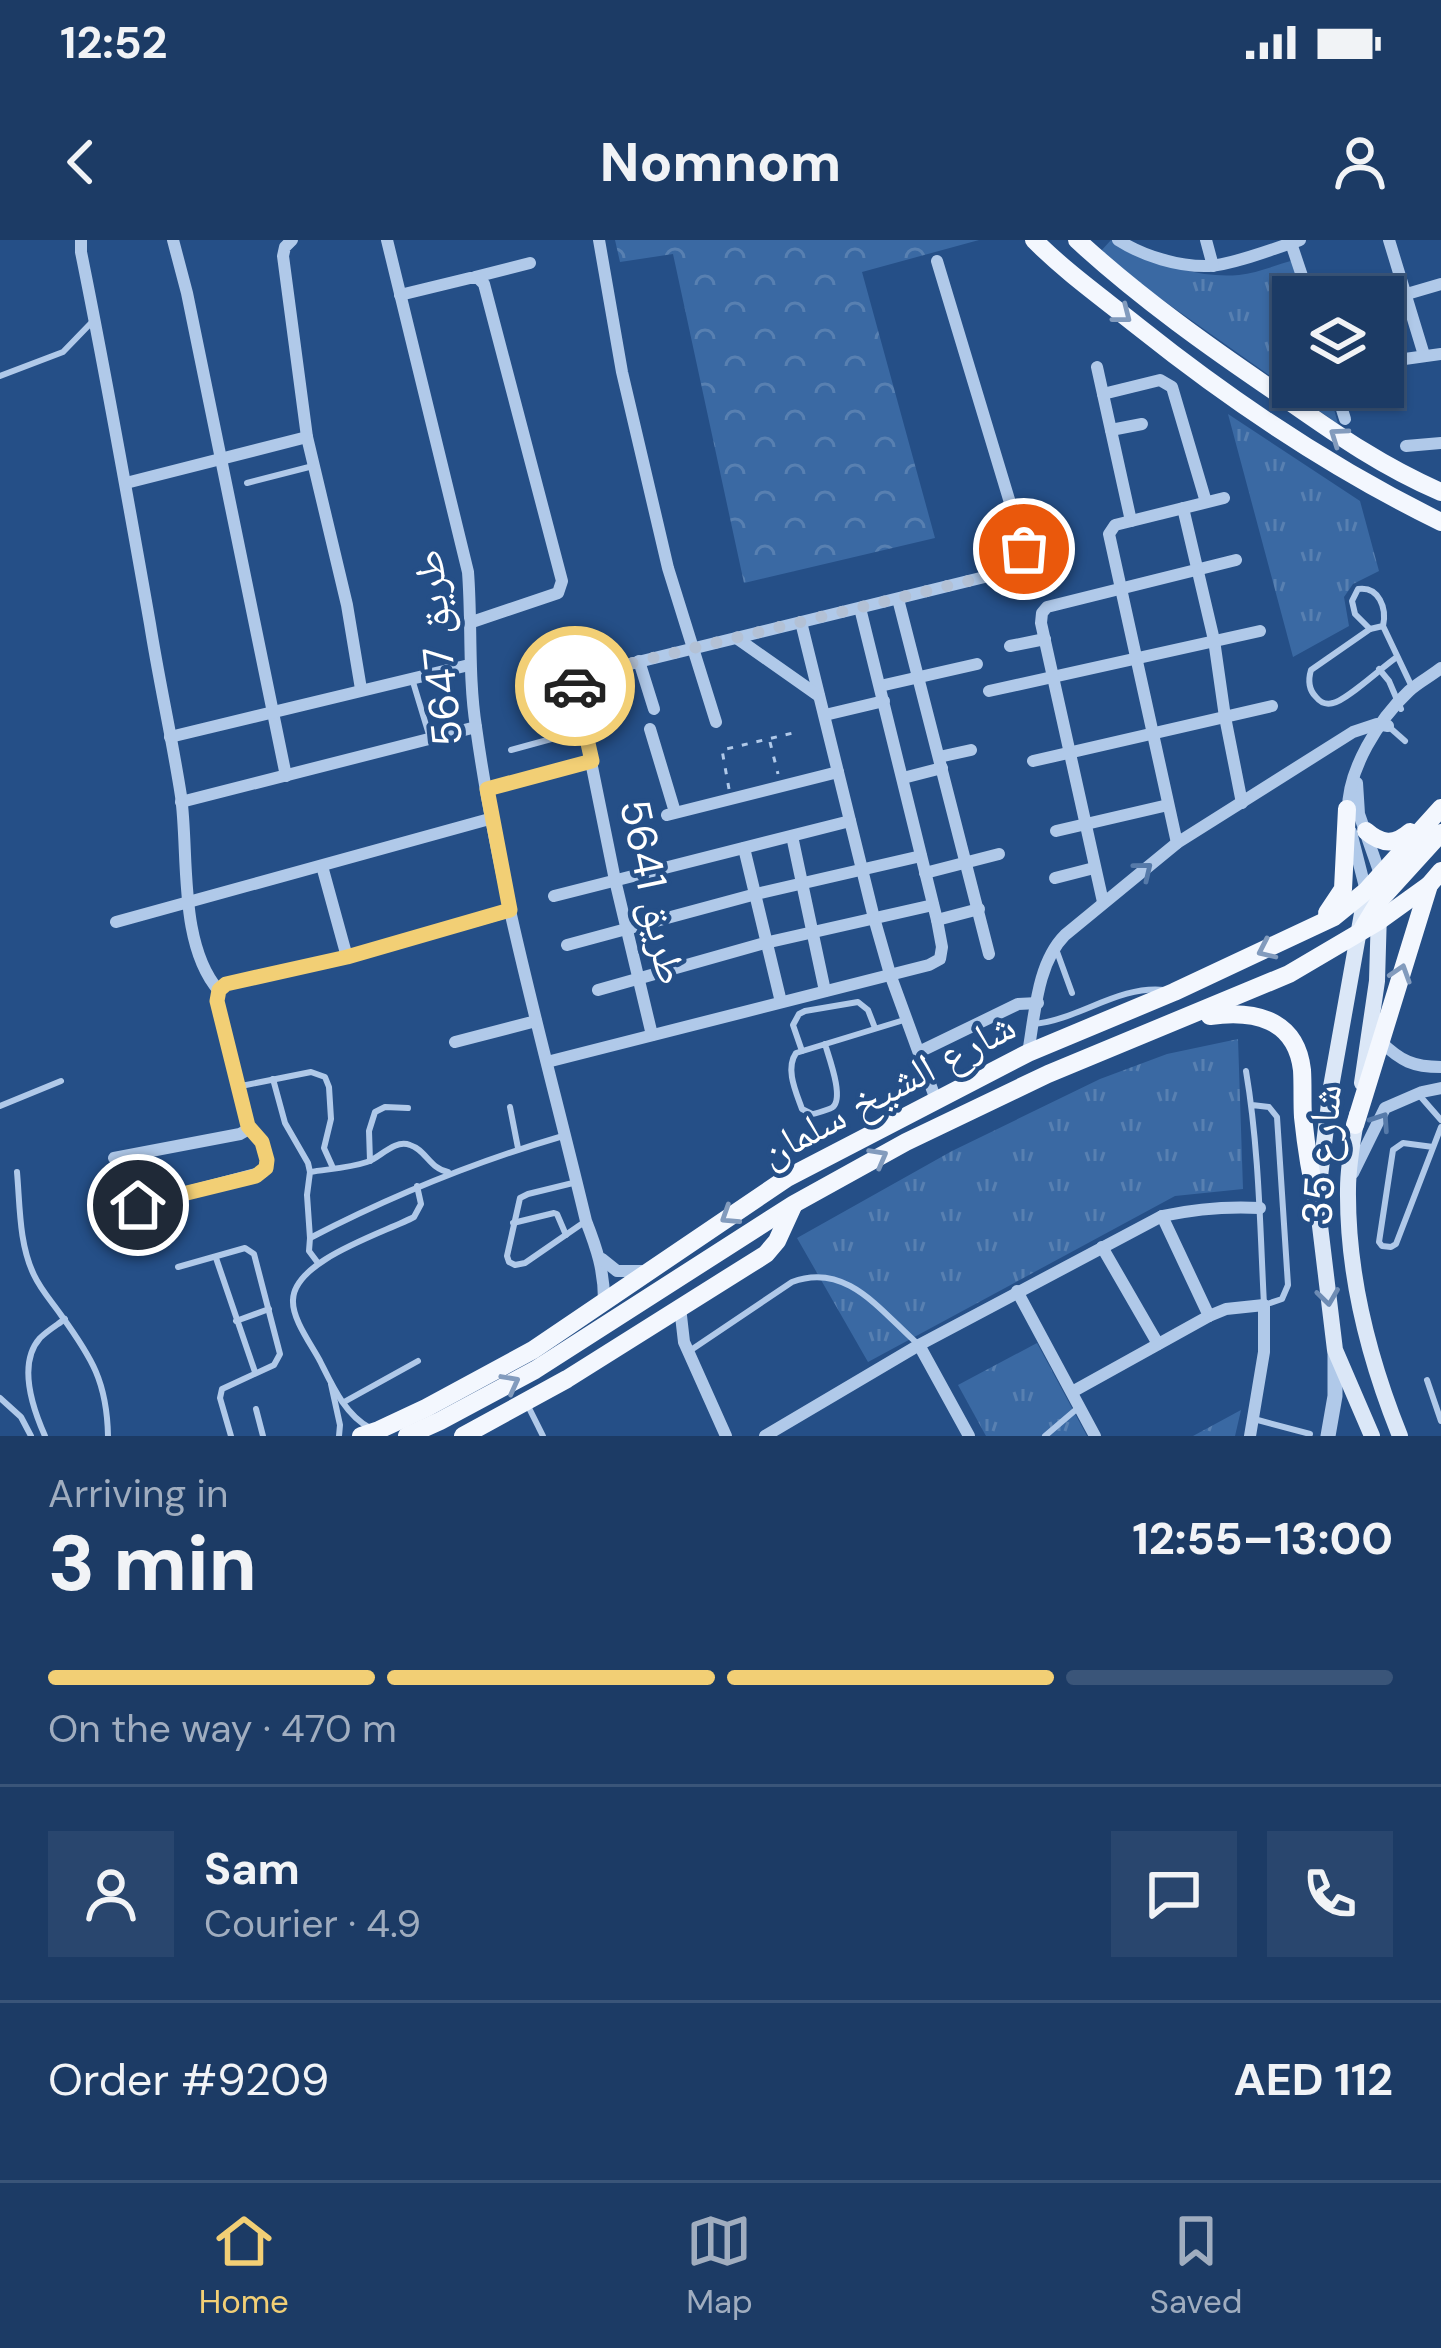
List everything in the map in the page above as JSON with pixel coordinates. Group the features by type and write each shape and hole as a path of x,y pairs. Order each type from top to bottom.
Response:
{"main road":[{"path":"1034,240 1065,271 1286,436 1441,522"},
{"path":"1077,240 1208,346 1341,440 1441,492"},
{"path":"1404,503 1441,512"},
{"path":"1366,831 1376,840 1395,842 1441,807"},
{"name":"شارع الشيخ سلمان","path":"370,1433 532,1350 787,1178 1028,1053 1174,992 1373,895 1380,874 1441,807"},
{"path":"1309,929 1328,912 1342,889 1347,808"},
{"path":"1360,932 1373,895 1441,833"},
{"path":"1355,1125 1435,878"},
{"name":"شارع الشيخ سلمان","path":"407,1436 535,1370 794,1204 906,1142 1048,1074 1289,974 1379,921 1435,878"},
{"name":"شارع 35","path":"1373,895 1379,921 1377,981 1348,1185 1350,1246 1365,1329 1400,1436"},
{"name":"شارع 35","path":"1360,932 1331,1087 1317,1201 1335,1350 1372,1436"},
{"path":"1170,1025 1230,1013 1251,1014 1280,1026 1289,1036 1301,1065 1307,1159 1317,1201"},
{"path":"463,1436 527,1403 766,1253 794,1204"}],"street":[{"path":"81,240 181,802 189,904 202,969 218,992"},
{"path":"173,240 286,776"},
{"path":"292,240 283,256 307,437 347,604 361,689"},
{"name":"طريق 5647","path":"387,240 468,572 476,728 510,910 586,1221 601,1258 604,1300"},
{"path":"599,240 622,372 668,568 716,722"},
{"path":"1118,240 1162,259 1213,266 1294,241 1303,276"},
{"path":"1206,240 1213,266"},
{"path":"1389,240 1424,355"},
{"name":"طريق 5641","path":"652,1035 575,688 578,679 1009,571 1024,562 937,261"},
{"path":"400,295 530,263"},
{"path":"472,622 554,595 562,586 485,289 474,278"},
{"path":"1405,295 1441,284"},
{"path":"1404,358 1441,355"},
{"path":"1097,367 1131,521"},
{"path":"1103,394 1160,380 1172,387 1206,502"},
{"path":"1342,408 1345,419"},
{"path":"1111,430 1142,424"},
{"path":"126,483 307,437"},
{"path":"1406,446 1441,443"},
{"path":"1177,843 1109,534 1115,526 1224,498"},
{"path":"1183,508 1214,640 1242,803"},
{"path":"1103,902 1041,619 1044,610 1236,560"},
{"path":"898,598 989,953"},
{"path":"547,1062 940,959 937,920 860,608"},
{"path":"801,622 874,919 936,1100"},
{"path":"989,691 1260,631"},
{"path":"890,642 909,638"},
{"path":"1010,646 1045,638"},
{"path":"738,639 820,696"},
{"path":"639,661 654,709"},
{"path":"880,686 977,664"},
{"path":"170,737 470,665"},
{"path":"1373,895 1347,808 1349,786 1412,688 1441,668"},
{"path":"825,715 884,701"},
{"path":"1033,761 1272,706"},
{"path":"1028,1053 1054,945 1177,843 1353,732 1386,724"},
{"path":"181,802 476,728"},
{"path":"650,729 671,813 838,772"},
{"path":"1337,742 1362,761"},
{"path":"903,778 971,749"},
{"path":"487,789 592,761"},
{"path":"1362,761 1356,789 1359,814 1380,874"},
{"path":"1056,831 1168,805"},
{"path":"116,922 493,818"},
{"path":"554,896 850,821"},
{"path":"792,836 825,991"},
{"path":"744,848 781,1002"},
{"path":"925,873 999,854"},
{"path":"567,945 921,856"},
{"path":"322,866 347,957"},
{"path":"1055,878 1094,868"},
{"path":"598,990 767,943 933,905"},
{"path":"937,920 979,909"},
{"path":"138,1205 256,1176 267,1164 262,1142 248,1126 217,1001 226,984 347,957 510,910"},
{"path":"919,1052 1021,1003 1038,1003"},
{"path":"455,1042 536,1022"},
{"path":"1381,1042 1405,1063 1441,1067"},
{"path":"1348,1185 1385,1108 1441,1088"},
{"path":"114,1158 240,1134 248,1126"},
{"path":"765,1436 919,1345 1162,1216 1227,1206 1260,1208"},
{"path":"1162,1216 1209,1316"},
{"path":"1102,1247 1157,1344"},
{"path":"601,1258 617,1271 647,1270"},
{"path":"1017,1291 1095,1436"},
{"path":"1072,1392 1209,1316 1264,1305 1264,1352 1250,1436"},
{"path":"680,1306 686,1347 726,1436"},
{"path":"654,1322 686,1347"},
{"path":"919,1345 969,1436"},
{"path":"1328,1436 1335,1396 1335,1350"}],"lane":[{"path":"0,376 62,352 94,319"},
{"path":"247,483 314,466"},
{"path":"1370,628 1352,608 1358,589 1378,595 1383,626 1412,688"},
{"path":"1383,626 1370,628 1311,670 1309,684 1320,702 1331,704 1396,657"},
{"path":"1379,669 1399,707"},
{"path":"1429,677 1441,689"},
{"path":"412,679 430,740"},
{"path":"1386,724 1405,741"},
{"path":"512,750 584,730"},
{"path":"1054,945 1072,993"},
{"path":"1033,1024 1062,1020 1136,991 1174,992"},
{"path":"802,1051 793,1025 805,1011 858,1002 866,1006 874,1028"},
{"path":"825,1044 837,1102 812,1114 802,1109 791,1058 802,1051 908,1018"},
{"path":"1246,1071 1264,1305 1282,1299 1288,1285 1277,1117 1269,1107 1252,1105"},
{"path":"238,1087 320,1074 328,1082 331,1127 324,1148 333,1168"},
{"path":"272,1079 285,1123 308,1163 308,1251 318,1263"},
{"path":"0,1106 61,1081"},
{"path":"1418,1094 1441,1123 1433,1147 1396,1244 1382,1246 1393,1150 1403,1143 1433,1147"},
{"path":"370,1162 369,1131 375,1112 385,1107 409,1108"},
{"path":"510,1108 518,1148"},
{"path":"310,1238 451,1172 566,1135"},
{"path":"310,1172 370,1162 406,1144 436,1169 451,1172"},
{"path":"17,1172 22,1234 31,1270 89,1354 105,1394 106,1436"},
{"path":"577,1182 524,1196 518,1202 509,1262 525,1264 586,1221"},
{"path":"370,1433 330,1380 294,1307 296,1290 318,1263 414,1216 421,1204 417,1186"},
{"path":"513,1223 554,1213 567,1235"},
{"path":"178,1267 244,1248 252,1251 280,1354 274,1365 225,1386 220,1393 231,1436"},
{"path":"215,1258 255,1372"},
{"path":"686,1347 792,1282 827,1275 849,1282 919,1345"},
{"path":"236,1321 268,1309"},
{"path":"45,1436 31,1394 29,1366 38,1340 64,1319"},
{"path":"344,1402 418,1361"},
{"path":"330,1380 339,1436"},
{"path":"1427,1380 1441,1421"},
{"path":"0,1398 21,1417 31,1436"},
{"path":"527,1403 543,1436"},
{"path":"1046,1436 1080,1406"},
{"path":"256,1409 263,1436"},
{"path":"1253,1419 1310,1434"}],"path":[{"path":"730,797 722,749 793,734"},
{"path":"770,740 781,786"}],"green space":[{"path":"615,240 979,240 862,272 935,538 744,583 673,254 620,262"},
{"path":"1111,240 1157,261 1222,275 1246,274 1294,260 1298,276 1272,276 1272,377 1133,279 1101,251"},
{"path":"1315,408 1334,408 1338,424"},
{"path":"1228,414 1360,501 1379,571 1353,584 1344,597 1349,626 1293,657"},
{"path":"1238,1039 1243,1189 1175,1196 868,1362 797,1238 952,1151 1100,1079 1167,1054"},
{"path":"1037,1343 1087,1436 986,1436 958,1385"},
{"path":"1241,1410 1235,1436 1193,1436"}],"way so far":[{"path":"575,686 581,676 1009,571 1024,562 1024,549"}],"route":[{"path":"138,1205 256,1176 266,1168 262,1142 248,1126 217,1001 226,984 347,957 510,910 487,789 592,761 575,686"}]}
